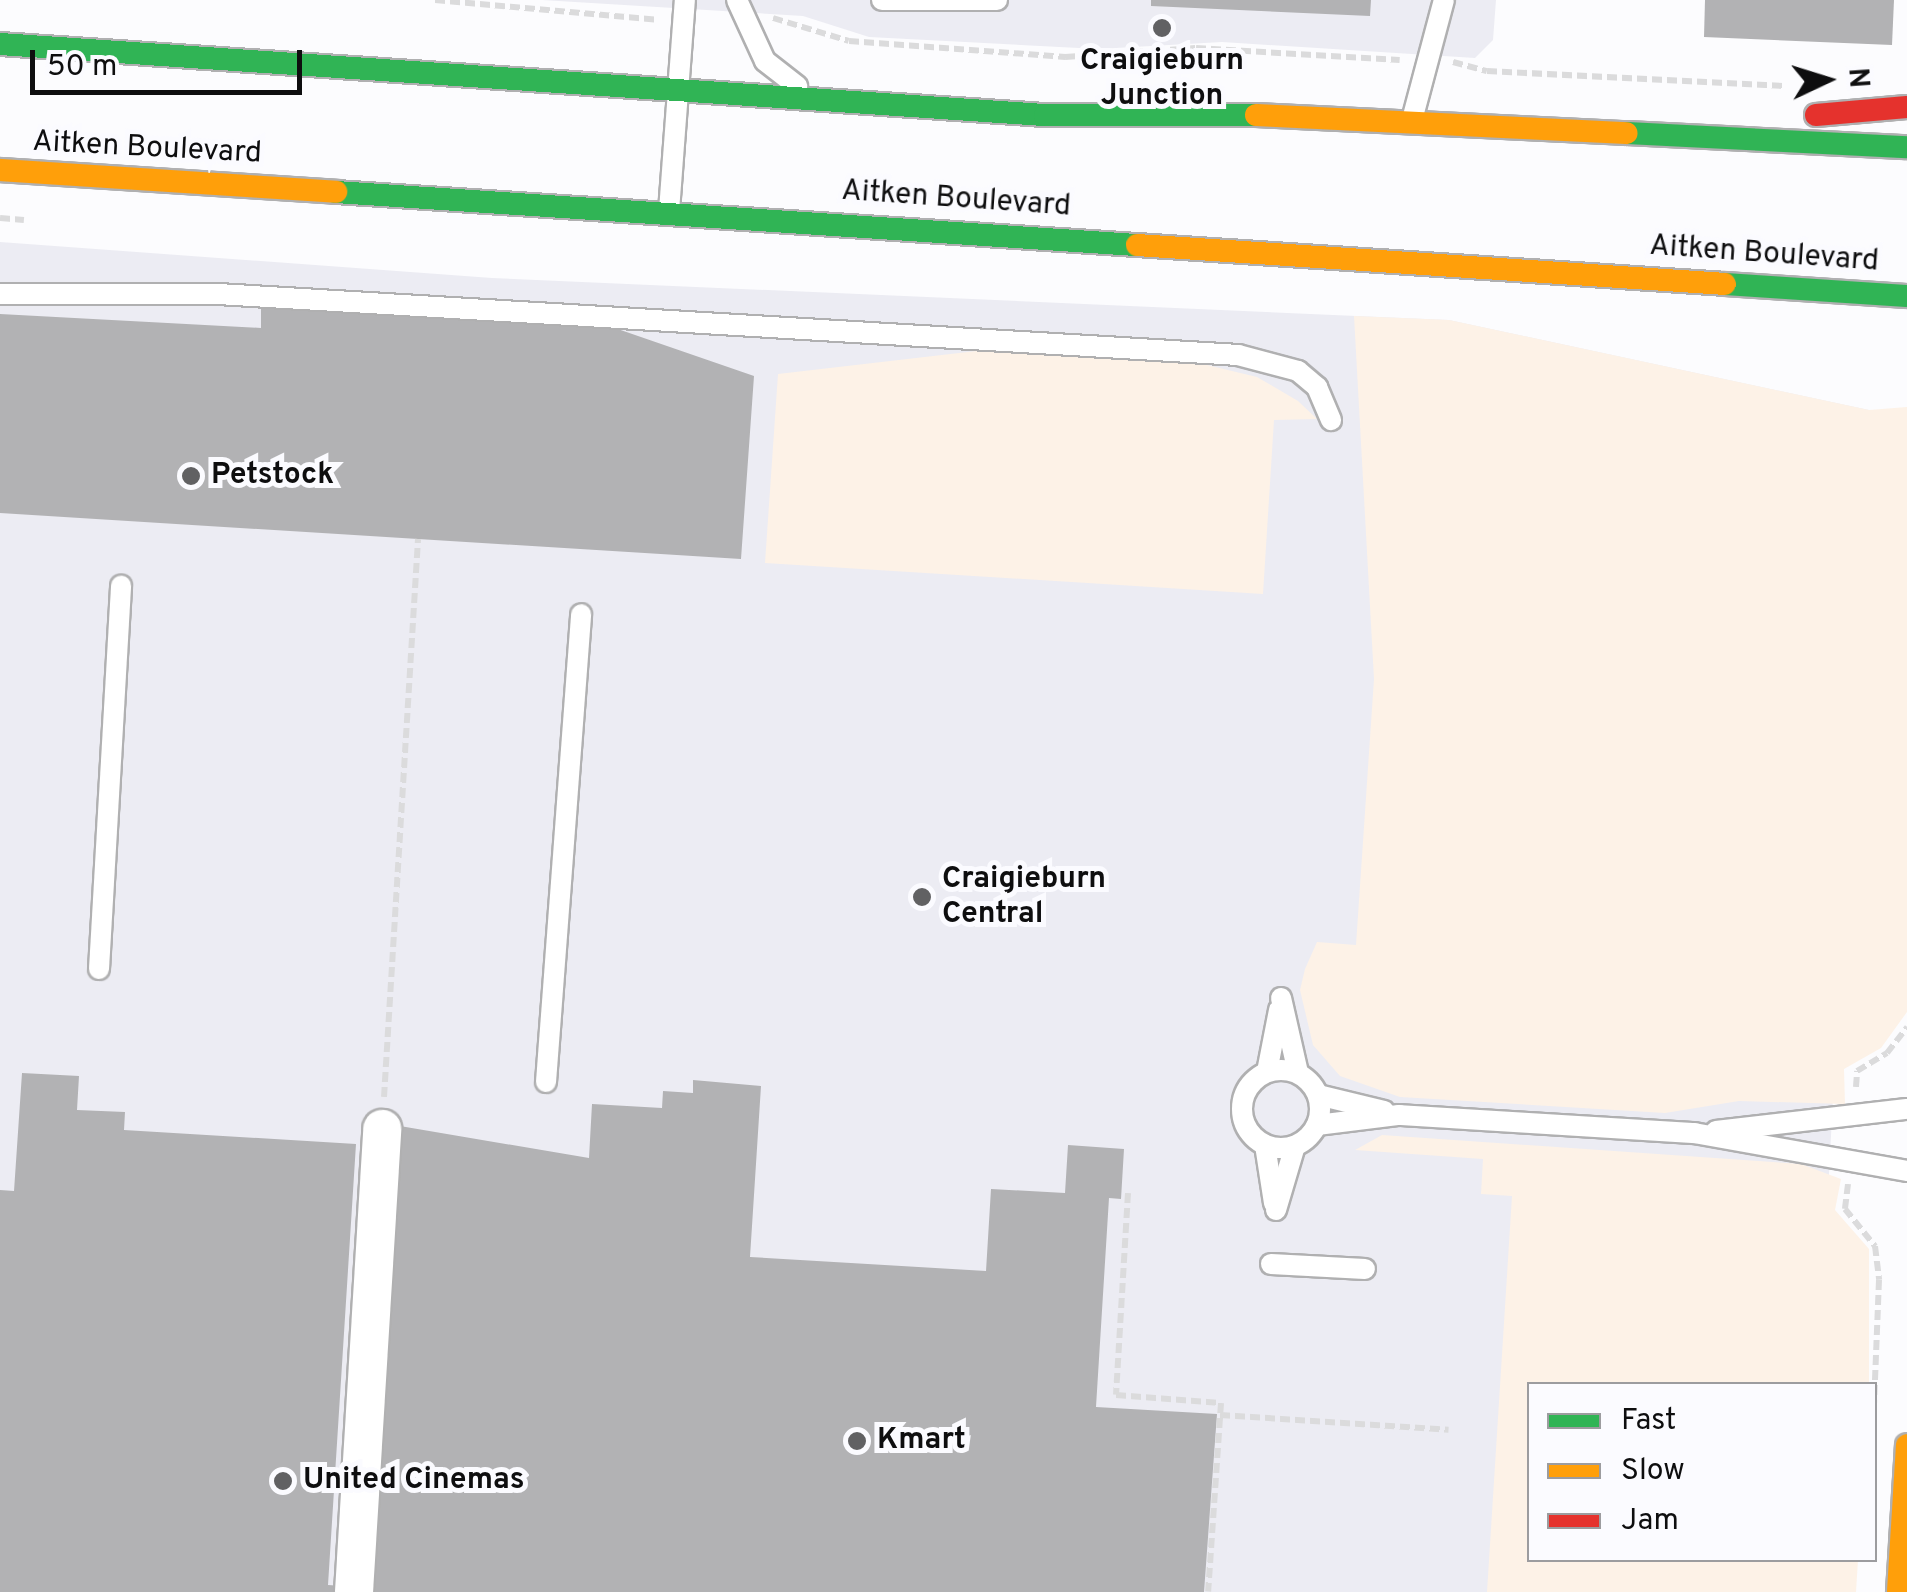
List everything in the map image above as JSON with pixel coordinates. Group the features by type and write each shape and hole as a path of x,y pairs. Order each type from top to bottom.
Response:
{"main road":[{"path":"0,44 1045,115 1411,122 1907,147"},
{"path":"1651,132 1723,115 1907,107"},
{"name":"Aitken Boulevard","path":"0,170 669,211 1907,296"},
{"path":"1898,1592 1907,1445"}],"street":[{"path":"354,1592 382,1129"}],"lane":[{"path":"669,211 685,0"},
{"path":"737,0 744,24 765,60 824,102"},
{"path":"882,0 998,0"},
{"path":"1411,122 1444,0"},
{"path":"0,294 218,294 1238,356 1298,371 1317,387 1331,420"},
{"path":"98,969 121,586"},
{"path":"546,1082 558,996 581,614"},
{"path":"1399,1115 1317,1125 1295,1146 1276,1210 1265,1145 1246,1127 1242,1101 1267,1072 1281,998 1298,1073 1318,1095 1399,1115 1694,1133 1907,1172"},
{"path":"1267,1072 1298,1073"},
{"path":"1317,1125 1318,1095"},
{"path":"1694,1133 1855,1118 1907,1109"},
{"path":"1265,1145 1295,1146"},
{"path":"1272,1264 1365,1269"}],"path":[{"path":"435,0 684,22"},
{"path":"744,24 788,18 849,41 1065,56 1210,48 1430,61 1487,71 1802,87"},
{"path":"382,1129 418,539"},
{"path":"1855,1118 1857,1071 1886,1052 1907,1027"},
{"path":"1852,1162 1844,1209 1874,1246 1879,1280 1875,1382"},
{"path":"1128,1193 1116,1395 1221,1403 1208,1592"},
{"path":"1220,1416 1449,1430"}],"shaded area":[{"name":"Craigieburn Junction","path":"542,0 1496,0 1493,40 1475,58 1222,42 1098,49 869,37 803,16"},
{"name":"Craigieburn Central","path":"0,242 492,278 1449,320 1869,410 1818,1382 1527,1382 1527,1562 1807,1592 0,1592"},
{"path":"1354,316 1449,320 1869,410 1907,407 1907,1012 1881,1048 1844,1069 1845,1104 1739,1101 1665,1113 1400,1097 1340,1076 1313,1045 1300,990 1305,969 1317,942 1356,945 1374,679"},
{"path":"985,350 1207,365 1257,377 1298,401 1317,419 1274,420 1263,594 765,563 778,374"},
{"path":"1382,1135 1801,1164 1841,1179 1835,1210 1869,1249 1869,1382 1527,1382 1527,1562 1858,1562 1856,1592 1487,1592 1512,1196 1481,1194 1483,1159 1355,1150"}],"building":[{"path":"1151,0 1371,0 1370,16 1151,6"},
{"path":"1705,0 1894,0 1892,45 1704,37"},
{"path":"261,305 609,326 754,376 741,559 0,513 0,314 261,328"},
{"path":"22,1073 79,1076 77,1110 125,1112 124,1130 356,1144 328,1585 343,1586 342,1592 0,1592 0,1190 14,1191"},
{"path":"693,1080 761,1086 750,1257 986,1271 991,1189 1065,1193 1068,1145 1124,1149 1121,1199 1109,1198 1096,1407 1217,1414 1204,1592 363,1592 394,1125 589,1158 592,1104 662,1108 663,1091 693,1093"}],"traffic: fast":[{"path":"0,44 1045,115 1256,115"},
{"path":"1627,133 1907,147"},
{"path":"336,192 1137,245"},
{"path":"1725,284 1907,296"}],"traffic: slow":[{"path":"1256,115 1627,133"},
{"path":"0,170 336,192"},
{"path":"1137,245 1725,284"},
{"path":"1898,1592 1907,1445"}],"traffic: jam":[{"path":"1816,115 1907,107"}],"place":[{"name":"Craigieburn Junction","path":"1162,28"},
{"name":"Petstock","path":"191,476"},
{"name":"Craigieburn Central","path":"922,897"},
{"name":"Kmart","path":"857,1441"},
{"name":"United Cinemas","path":"283,1481"}]}
